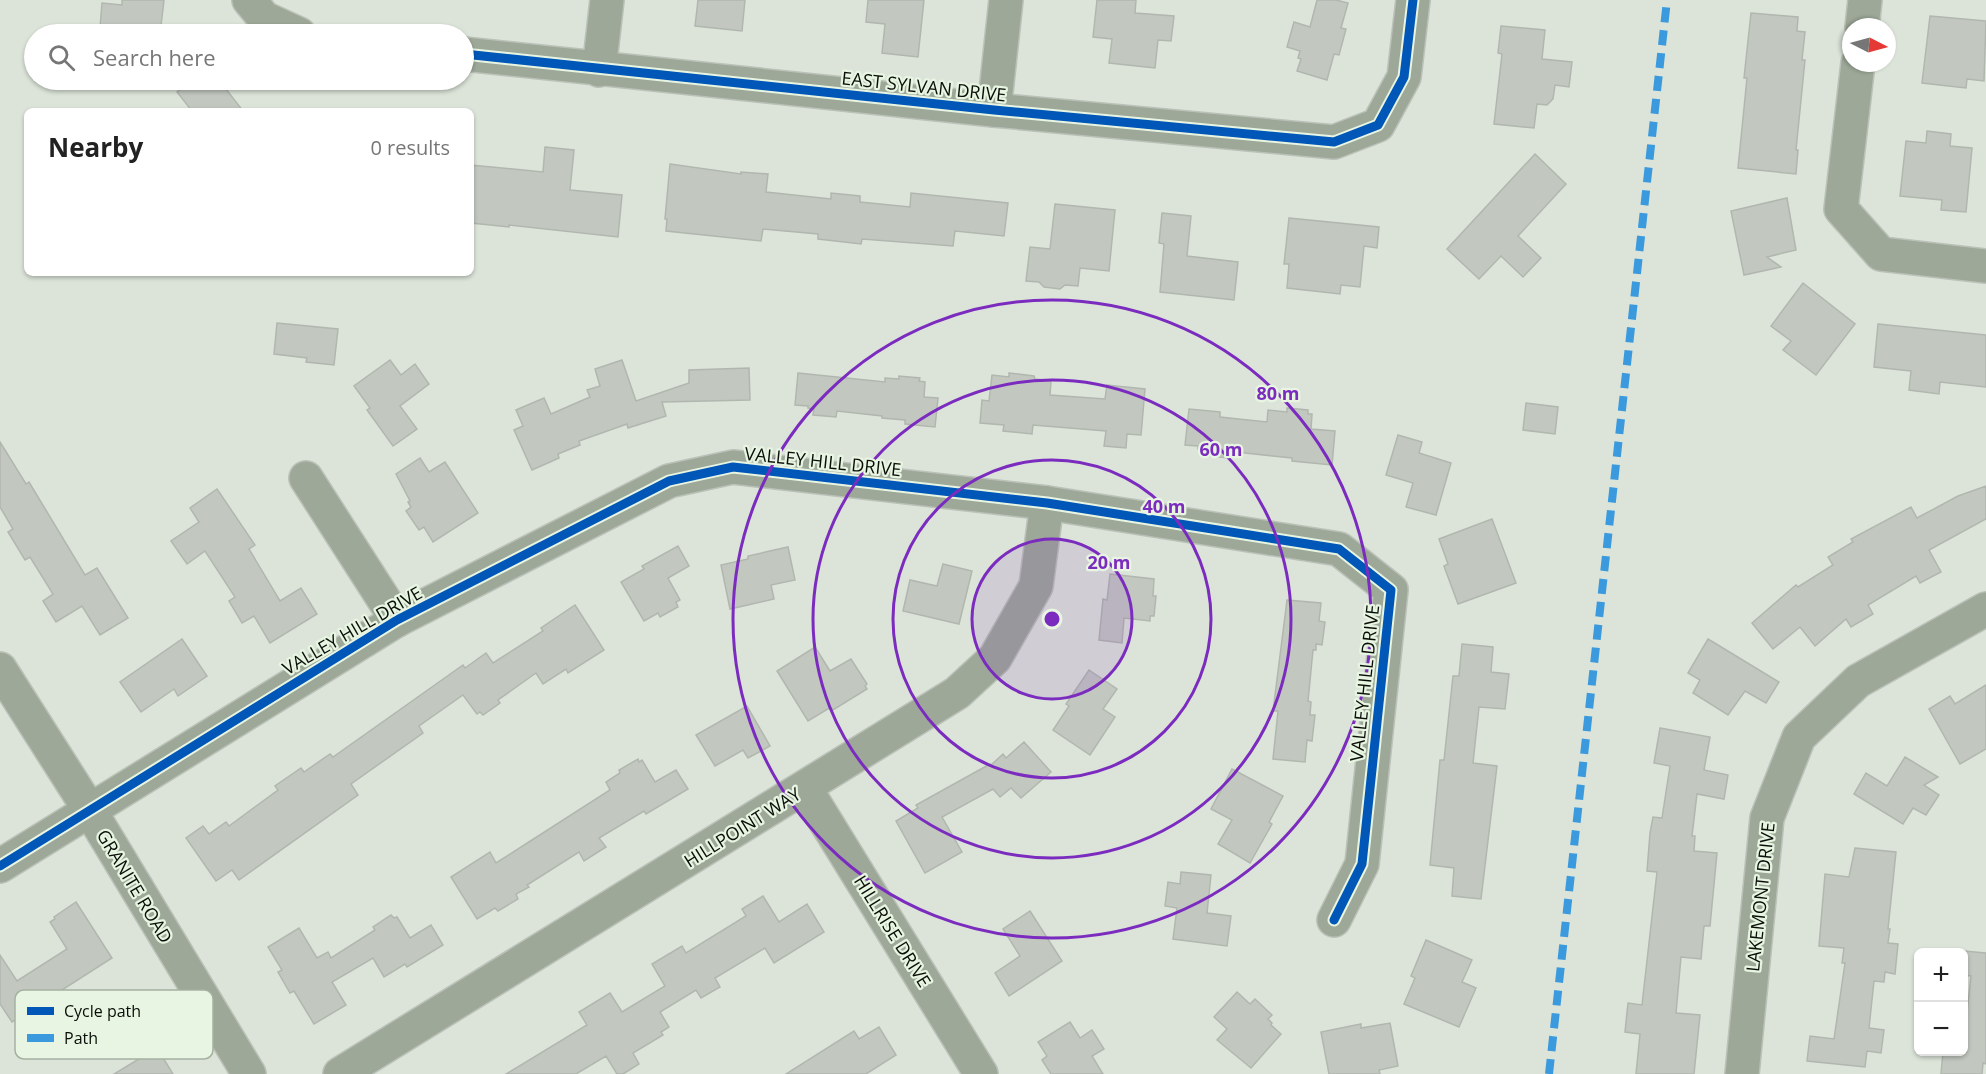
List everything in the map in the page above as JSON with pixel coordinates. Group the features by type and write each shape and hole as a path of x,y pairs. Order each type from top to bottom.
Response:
{"street":[{"path":"599,70 607,0"},
{"path":"994,110 1006,0"},
{"name":"EAST SYLVAN DRIVE","path":"474,55 994,110 1334,142 1378,125 1404,77 1413,0"},
{"path":"1863,18 1865,0"},
{"path":"256,9 282,24"},
{"path":"1857,72 1841,209 1881,254 1986,266"},
{"name":"VALLEY HILL DRIVE","path":"0,866 88,809 397,620 669,481 733,467 1047,503 1339,549 1391,590 1362,864 1334,920"},
{"path":"306,478 397,620"},
{"name":"HILLPOINT WAY","path":"340,1074 957,693 994,658 1036,586 1047,503"},
{"name":"LAKEMONT DRIVE","path":"1742,1074 1767,818 1799,737 1858,681 1986,609"},
{"name":"GRANITE ROAD","path":"0,669 198,990"},
{"name":"HILLRISE DRIVE","path":"806,788 981,1074"},
{"name":"GRANITE ROAD","path":"213,1015 249,1074"}],"building":[{"path":"122,0 164,0 161,24 100,24 102,3 122,5"},
{"path":"698,0 745,0 742,31 695,26"},
{"path":"868,0 924,0 918,57 882,53 885,24 866,22"},
{"path":"1097,0 1136,0 1135,13 1174,16 1171,41 1158,40 1155,68 1109,63 1112,39 1093,37"},
{"path":"1317,0 1336,0 1348,3 1341,28 1346,29 1339,55 1334,54 1327,80 1297,71 1301,59 1298,58 1300,51 1287,47 1294,22 1310,27"},
{"path":"1751,13 1798,17 1797,31 1805,32 1796,174 1738,168"},
{"path":"1930,16 1986,21 1984,81 1967,79 1966,88 1922,83"},
{"path":"1501,26 1545,30 1542,59 1572,62 1569,87 1555,85 1553,99 1547,105 1537,104 1534,128 1494,124 1502,54 1498,53"},
{"path":"180,90 227,90 241,108 190,108 177,92"},
{"path":"1927,131 1951,134 1950,146 1972,148 1966,212 1941,210 1942,200 1900,196 1906,141 1926,143"},
{"path":"545,147 574,150 570,190 622,195 618,237 474,223 474,165 543,172"},
{"path":"1535,154 1566,184 1518,236 1541,258 1523,277 1501,256 1479,279 1447,249"},
{"path":"670,164 741,174 741,172 768,174 766,192 831,199 831,193 860,196 860,202 910,207 911,193 1008,203 1004,236 955,231 953,246 862,239 861,244 818,239 818,234 763,229 761,241 666,231"},
{"path":"1787,198 1796,250 1767,257 1781,267 1744,275 1731,211"},
{"path":"1055,204 1115,210 1109,271 1080,268 1078,286 1065,285 1060,289 1044,287 1039,282 1026,281 1030,247 1050,249"},
{"path":"1162,213 1191,216 1187,256 1238,262 1234,300 1160,292 1164,244 1159,243"},
{"path":"1289,218 1379,227 1377,248 1364,246 1360,287 1341,285 1340,294 1287,288 1289,264 1284,264"},
{"path":"1803,283 1855,324 1816,375 1783,350 1791,341 1771,326"},
{"path":"277,323 338,329 334,365 306,362 307,358 274,354"},
{"path":"1878,324 1986,335 1986,387 1940,382 1939,394 1909,390 1911,371 1874,367"},
{"path":"390,360 401,375 415,364 429,384 400,406 417,429 393,446 367,410 370,408 354,386"},
{"path":"622,360 636,401 689,383 689,370 749,368 750,400 662,402 666,416 628,428 627,424 579,441 580,445 558,454 559,458 532,470 514,430 523,426 516,410 544,398 551,414 590,397 587,390 600,386 595,369"},
{"path":"798,373 885,382 885,378 899,379 899,376 920,378 919,381 925,382 924,397 938,398 935,427 905,424 905,420 882,418 882,416 837,411 836,417 813,415 814,409 795,405"},
{"path":"1009,373 1051,381 1050,395 1105,399 1107,385 1145,389 1141,435 1127,434 1126,448 1104,446 1106,431 1033,425 1032,434 1003,431 1004,425 980,423 982,400 989,401 992,375 1009,377"},
{"path":"1526,403 1558,407 1555,434 1523,430"},
{"path":"1287,408 1308,410 1308,414 1312,414 1311,429 1335,431 1332,465 1245,453 1227,452 1227,458 1204,455 1204,449 1185,445 1189,409 1220,412 1220,417 1267,422 1268,410 1287,412"},
{"path":"1398,435 1422,442 1419,453 1451,463 1436,515 1406,507 1413,483 1386,475"},
{"path":"0,442 26,484 29,482 85,575 97,568 128,618 100,635 82,606 56,622 43,601 53,594 30,557 25,560 8,532 13,529 0,507"},
{"path":"420,458 429,472 445,462 478,513 433,542 424,527 419,530 406,511 411,507 408,502 410,501 396,474"},
{"path":"1986,486 1986,519 1929,550 1941,572 1920,583 1916,576 1868,605 1873,614 1851,627 1846,619 1815,646 1800,627 1773,649 1752,623 1796,585 1798,587 1833,565 1828,557 1853,542 1851,539 1911,507 1917,518 1958,496"},
{"path":"217,489 255,545 249,549 280,601 301,588 317,614 270,643 254,616 242,623 229,601 235,597 205,551 187,564 171,541 199,522 190,508"},
{"path":"1492,519 1516,583 1458,604 1444,566 1448,564 1439,539"},
{"path":"678,546 689,566 668,578 680,600 676,602 678,607 660,617 658,613 644,621 621,582 644,569 642,566"},
{"path":"788,547 795,580 771,585 774,599 730,609 721,565"},
{"path":"943,564 972,571 959,624 903,611 910,580 937,586"},
{"path":"1110,574 1154,579 1153,596 1156,596 1154,616 1150,616 1150,621 1124,618 1122,643 1099,640 1103,599 1107,600"},
{"path":"1287,600 1321,603 1319,621 1325,622 1322,645 1316,644 1316,650 1313,650 1308,701 1311,702 1310,715 1315,715 1312,741 1307,740 1305,762 1273,759 1278,711 1273,711"},
{"path":"575,605 604,650 568,673 566,669 543,684 536,673 498,700 500,703 483,715 480,712 477,714 463,695 419,726 423,733 351,784 358,795 239,880 232,870 216,881 186,838 203,826 209,834 226,822 229,826 278,790 275,786 301,768 304,772 330,754 333,757 463,665 465,668 486,653 493,663 543,631 541,628"},
{"path":"182,639 207,676 178,696 174,689 141,712 120,682"},
{"path":"1708,639 1779,682 1766,703 1745,691 1728,715 1693,693 1700,680 1688,673"},
{"path":"1462,644 1493,647 1491,672 1509,674 1505,709 1479,707 1473,763 1497,766 1481,899 1452,896 1454,868 1430,865 1440,760 1444,760 1453,676 1459,676"},
{"path":"815,647 830,671 851,659 867,684 865,686 867,689 833,710 831,707 808,721 777,671"},
{"path":"1089,670 1117,689 1103,709 1115,717 1090,755 1053,730 1069,706 1066,704"},
{"path":"1986,685 1986,749 1960,764 1929,709 1950,696 1955,704"},
{"path":"747,706 770,746 748,758 743,750 715,766 696,735"},
{"path":"1660,728 1710,737 1704,770 1728,775 1724,799 1697,794 1692,836 1695,836 1694,851 1717,853 1710,926 1704,926 1701,959 1681,957 1676,1013 1700,1015 1694,1074 1636,1074 1640,1034 1625,1032 1628,1003 1642,1005 1657,872 1647,871 1650,833 1653,817 1662,818 1670,766 1654,763"},
{"path":"1024,742 1051,772 1021,798 1011,788 1000,797 993,789 942,817 962,852 925,873 896,821 918,808 916,805 991,765 1003,754 1006,758"},
{"path":"1905,757 1938,777 1924,785 1939,795 1926,815 1913,808 1903,824 1854,794 1866,773 1887,786"},
{"path":"638,759 639,762 642,760 655,782 676,770 688,789 646,814 644,811 599,838 606,847 584,861 579,852 527,885 529,887 516,894 518,899 498,911 495,908 477,919 451,877 490,852 496,863 610,790 606,782 620,773 619,770"},
{"path":"1232,769 1283,796 1269,822 1272,824 1250,863 1218,844 1232,820 1211,809"},
{"path":"1855,848 1896,852 1888,929 1890,929 1888,943 1898,944 1895,974 1885,972 1884,982 1874,981 1869,1028 1884,1030 1881,1053 1867,1051 1865,1067 1807,1061 1810,1036 1834,1039 1845,963 1842,963 1844,948 1819,946 1825,874 1849,877"},
{"path":"1181,872 1211,875 1207,913 1231,916 1227,946 1173,939 1177,908 1165,906 1168,882 1180,884"},
{"path":"763,896 779,922 807,904 824,932 774,963 765,948 715,978 720,987 701,998 696,990 660,1012 669,1027 661,1032 663,1035 633,1053 639,1064 623,1074 617,1074 606,1056 576,1074 506,1074 587,1025 579,1012 610,993 622,1012 665,986 652,964 682,946 686,953 746,916 742,909"},
{"path":"76,902 112,958 62,990 15,990 15,1020 12,1022 0,1004 0,955 17,981 67,949 50,922 55,919 54,917"},
{"path":"1030,911 1062,961 1009,996 995,973 1020,956 1003,929"},
{"path":"391,915 394,918 397,917 410,938 431,925 443,945 407,967 405,964 384,977 373,958 332,982 346,1005 314,1024 294,991 290,993 278,972 282,970 268,947 299,928 317,958 328,952 331,958 375,930 373,927"},
{"path":"1426,940 1472,960 1462,982 1476,988 1459,1027 1404,1004 1415,978 1411,976"},
{"path":"1968,951 1986,953 1986,1064 1983,1063 1982,1074 1941,1074 1943,1056 1968,1056 1968,1004 1971,976 1968,976"},
{"path":"1237,992 1250,1004 1255,999 1272,1015 1268,1019 1281,1034 1251,1068 1217,1040 1227,1029 1214,1017"},
{"path":"1070,1022 1080,1038 1092,1030 1104,1049 1092,1056 1103,1074 1051,1074 1042,1060 1047,1056 1038,1042"},
{"path":"1390,1023 1398,1066 1379,1070 1380,1074 1329,1074 1321,1032 1361,1024 1361,1028"},
{"path":"879,1027 896,1055 866,1074 786,1074 854,1031 859,1039"},
{"path":"139,1059 164,1059 173,1074 114,1074"}],"marked path":[{"path":"1549,1074 1667,0"}],"cycle path":[{"path":"474,55 994,110 1334,142 1378,125 1404,77 1413,0"},
{"path":"0,866 397,620 669,481 733,467 1047,503 1339,549 1391,590 1362,864 1334,920"}]}
